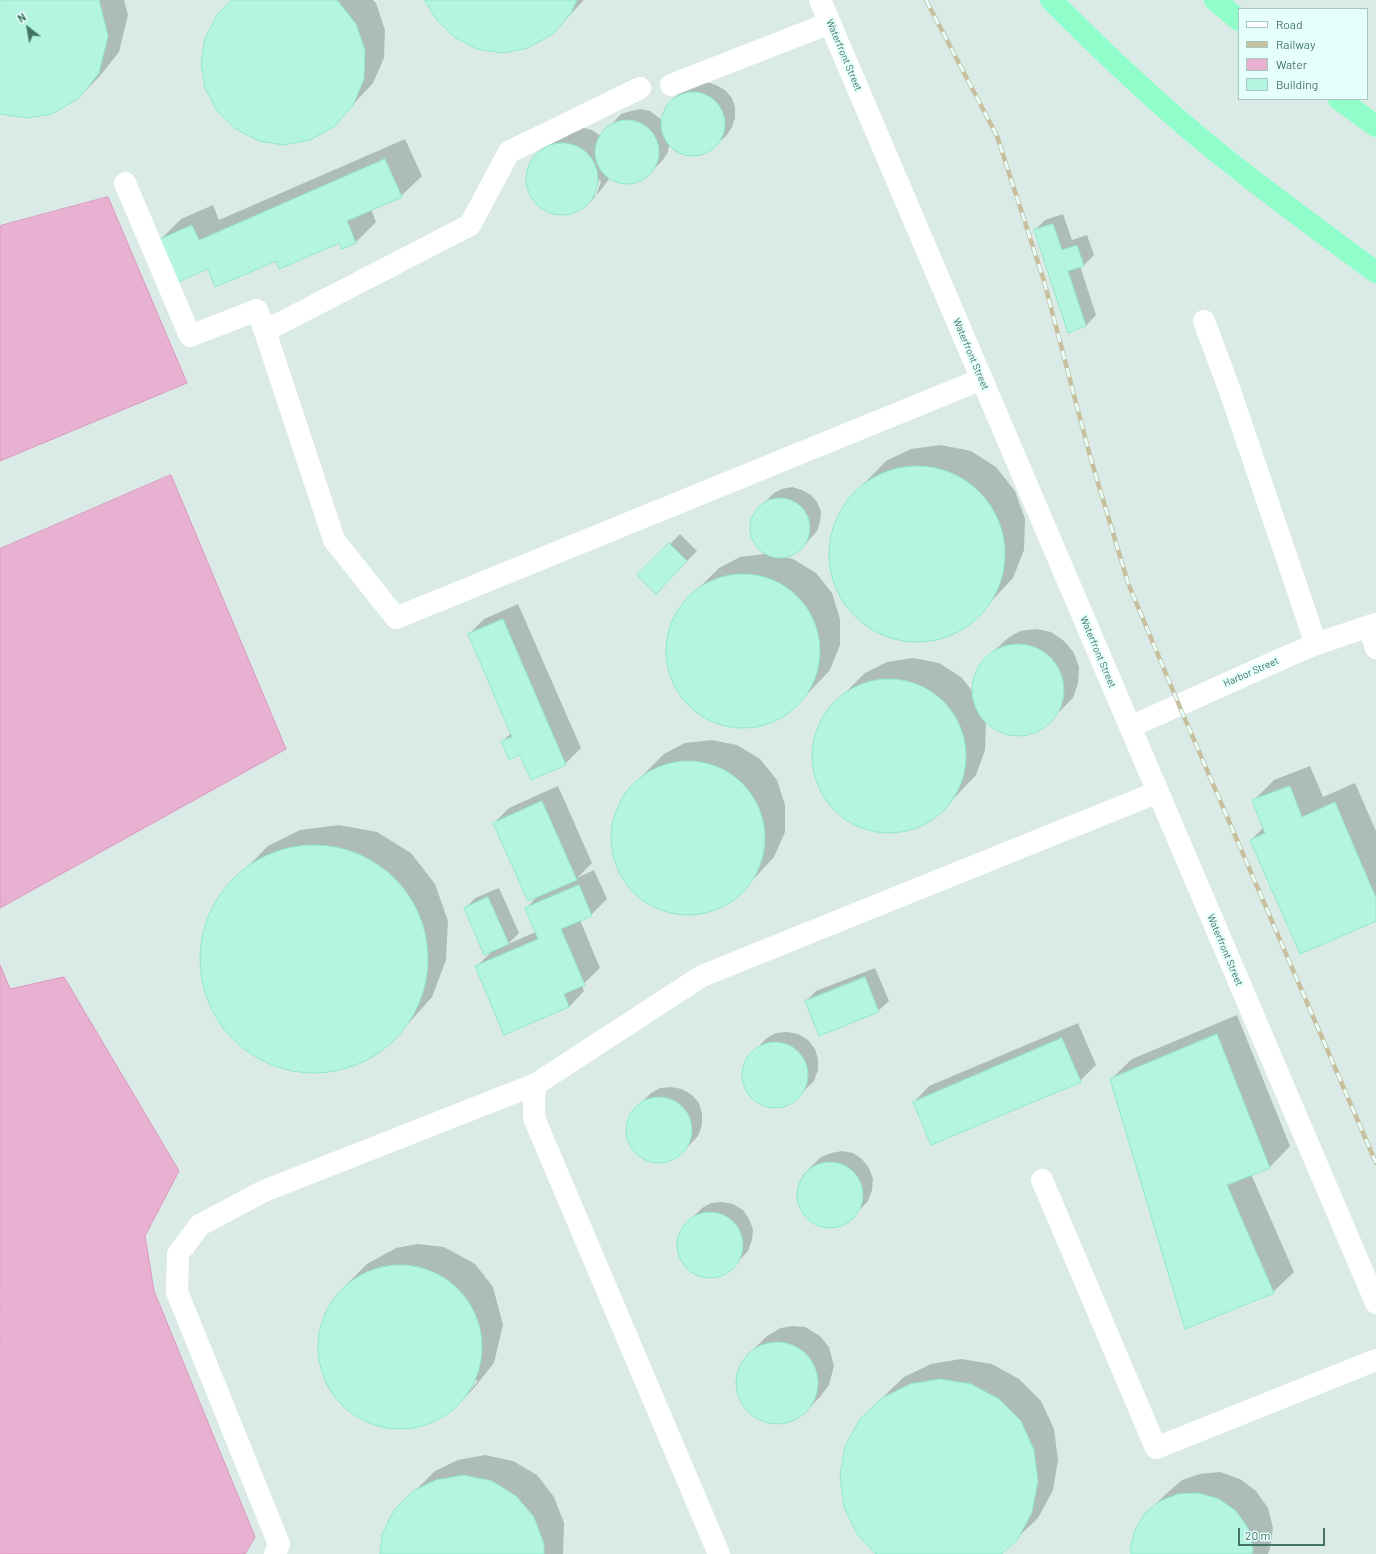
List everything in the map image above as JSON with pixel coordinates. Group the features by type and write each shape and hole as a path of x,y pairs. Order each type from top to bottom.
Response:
{"highway":[{"path":"1051,0 1113,61 1211,148 1296,214 1376,272"},
{"path":"1215,0 1238,19"},
{"path":"1339,100 1376,126"}],"street":[{"name":"Waterfront Street","path":"820,0 1376,1303"},
{"path":"671,85 830,23"},
{"path":"265,331 470,225 509,152 640,88"},
{"path":"125,183 190,336 257,310 334,540 396,618 982,378"},
{"path":"1204,321 1235,406 1316,644"},
{"path":"1372,625 1376,648"},
{"name":"Harbor Street","path":"1130,727 1316,644 1372,625"},
{"path":"275,1554 279,1544 177,1292 178,1254 200,1225 264,1191 536,1084 702,976 1158,792"},
{"path":"536,1084 534,1118 719,1554"},
{"path":"1042,1180 1156,1448 1376,1360"}],"shaded area":[{"path":"0,0 1376,0 1376,1554 245,1554 255,1537 154,1291 145,1236 179,1171 10,989 0,965 0,908 285,749 171,475 0,549 0,461 187,383 108,197 0,226"}],"water":[{"path":"108,197 187,383 0,461 0,226"},
{"path":"171,475 286,749 0,908 0,549"},
{"path":"0,965 10,989 64,977 179,1171 145,1236 154,1291 255,1537 245,1554 0,1554"}],"building":[{"path":"0,0 99,0 108,36 99,73 79,98 52,114 28,118 0,114"},
{"path":"232,0 338,1 356,24 365,50 364,79 353,105 335,126 310,140 284,145 259,141 236,129 217,111 205,88 201,63 205,38 217,15"},
{"path":"425,0 577,0 571,13 553,34 528,48 503,53 477,49 454,37 436,19"},
{"path":"687,92 699,92 716,101 723,112 725,124 723,136 716,147 699,156 687,156 675,151 666,142 661,130 661,118 666,106 675,97"},
{"path":"621,120 633,120 650,129 657,140 659,152 657,164 650,175 633,184 621,184 609,179 600,170 595,158 595,146 600,134 609,125"},
{"path":"555,143 569,143 588,153 598,172 598,186 588,205 569,215 555,215 536,205 526,186 526,172 536,153"},
{"path":"385,159 402,197 347,221 356,243 342,249 339,243 279,269 276,261 215,287 208,269 178,282 160,239 192,225 199,240"},
{"path":"1053,224 1062,250 1077,245 1084,266 1068,271 1086,326 1068,333 1034,230"},
{"path":"908,466 926,466 959,476 973,486 985,498 995,512 1001,528 1005,545 1005,563 1001,580 995,596 985,610 973,622 959,632 943,638 926,642 908,642 875,632 861,622 849,610 839,596 833,580 829,563 829,545 839,512 849,498 861,486 875,476 891,470"},
{"path":"774,498 786,498 802,506 808,516 810,528 808,540 802,550 786,558 774,558 758,550 750,534 750,522 758,506"},
{"path":"669,543 687,561 656,594 637,575"},
{"path":"735,574 751,574 773,580 798,596 814,621 819,636 819,666 814,681 798,706 786,715 765,725 751,728 735,728 721,725 707,719 694,711 683,700 669,673 666,659 666,643 669,629 675,615 683,602 694,591 721,577"},
{"path":"503,619 566,765 531,780 520,755 509,760 501,741 512,737 468,634"},
{"path":"1018,644 1035,648 1050,658 1060,673 1064,690 1060,707 1050,722 1035,732 1018,736 1001,732 986,722 976,707 972,690 976,673 986,658 1001,648"},
{"path":"881,679 897,679 919,685 944,701 960,726 965,741 965,771 960,786 944,811 932,820 911,830 897,833 881,833 867,830 853,824 840,816 829,805 815,778 812,764 812,748 815,734 821,720 829,707 840,696 867,682"},
{"path":"680,761 696,761 718,767 743,783 759,808 764,823 764,853 759,868 743,893 731,902 710,912 696,915 680,915 666,912 652,906 639,898 628,887 614,860 611,846 611,830 614,816 620,802 628,789 639,778 666,764"},
{"path":"1290,786 1302,817 1335,802 1376,898 1376,921 1300,954 1250,840 1265,833 1252,800"},
{"path":"542,801 577,880 528,901 493,823"},
{"path":"314,845 347,850 368,859 386,871 402,887 414,905 423,926 428,959 423,992 414,1013 402,1031 386,1047 368,1059 347,1068 314,1073 281,1068 260,1059 242,1047 226,1031 214,1013 205,992 200,959 205,926 214,905 226,887 242,871 260,859 281,850"},
{"path":"579,885 592,916 561,929 585,985 564,994 569,1007 504,1035 475,966 538,939 525,908"},
{"path":"488,897 509,944 484,955 464,908"},
{"path":"865,977 879,1012 819,1036 805,1001"},
{"path":"1217,1034 1270,1168 1227,1185 1274,1293 1185,1329 1110,1079"},
{"path":"1062,1038 1081,1082 931,1145 913,1102"},
{"path":"775,1042 788,1044 803,1057 806,1062 808,1075 806,1088 793,1103 788,1106 775,1108 762,1106 747,1093 744,1088 742,1075 744,1062 757,1047 762,1044"},
{"path":"653,1097 665,1097 677,1102 687,1112 692,1124 690,1143 677,1158 665,1163 653,1163 641,1158 631,1148 626,1136 626,1124 631,1112 641,1102"},
{"path":"824,1162 836,1162 848,1167 858,1177 863,1189 861,1208 848,1223 836,1228 824,1228 812,1223 802,1213 797,1201 797,1189 802,1177 812,1167"},
{"path":"710,1212 723,1214 738,1227 741,1232 743,1245 741,1258 728,1273 723,1276 710,1278 697,1276 682,1263 679,1258 677,1245 679,1232 692,1217 697,1214"},
{"path":"400,1265 431,1271 458,1289 476,1316 482,1347 476,1378 458,1405 431,1423 400,1429 369,1423 342,1405 324,1378 318,1347 324,1316 342,1289 369,1271"},
{"path":"777,1342 793,1345 806,1354 815,1367 818,1383 815,1399 806,1412 793,1421 777,1424 761,1421 748,1412 739,1399 736,1383 739,1367 748,1354 761,1345"},
{"path":"940,1379 971,1384 999,1399 1021,1421 1034,1450 1038,1481 1032,1512 1018,1539 1002,1554 876,1554 857,1534 844,1507 840,1476 845,1446 860,1419 882,1398 910,1384"},
{"path":"464,1475 492,1481 516,1496 534,1517 544,1544 544,1554 380,1554 382,1534 394,1510 413,1491 436,1480"},
{"path":"1199,1493 1219,1499 1236,1511 1248,1528 1253,1549 1252,1554 1131,1554 1130,1549 1135,1530 1145,1513 1160,1501 1178,1494"}],"railway":[{"path":"926,0 997,136 1044,281 1090,456 1128,583 1376,1163"}]}
